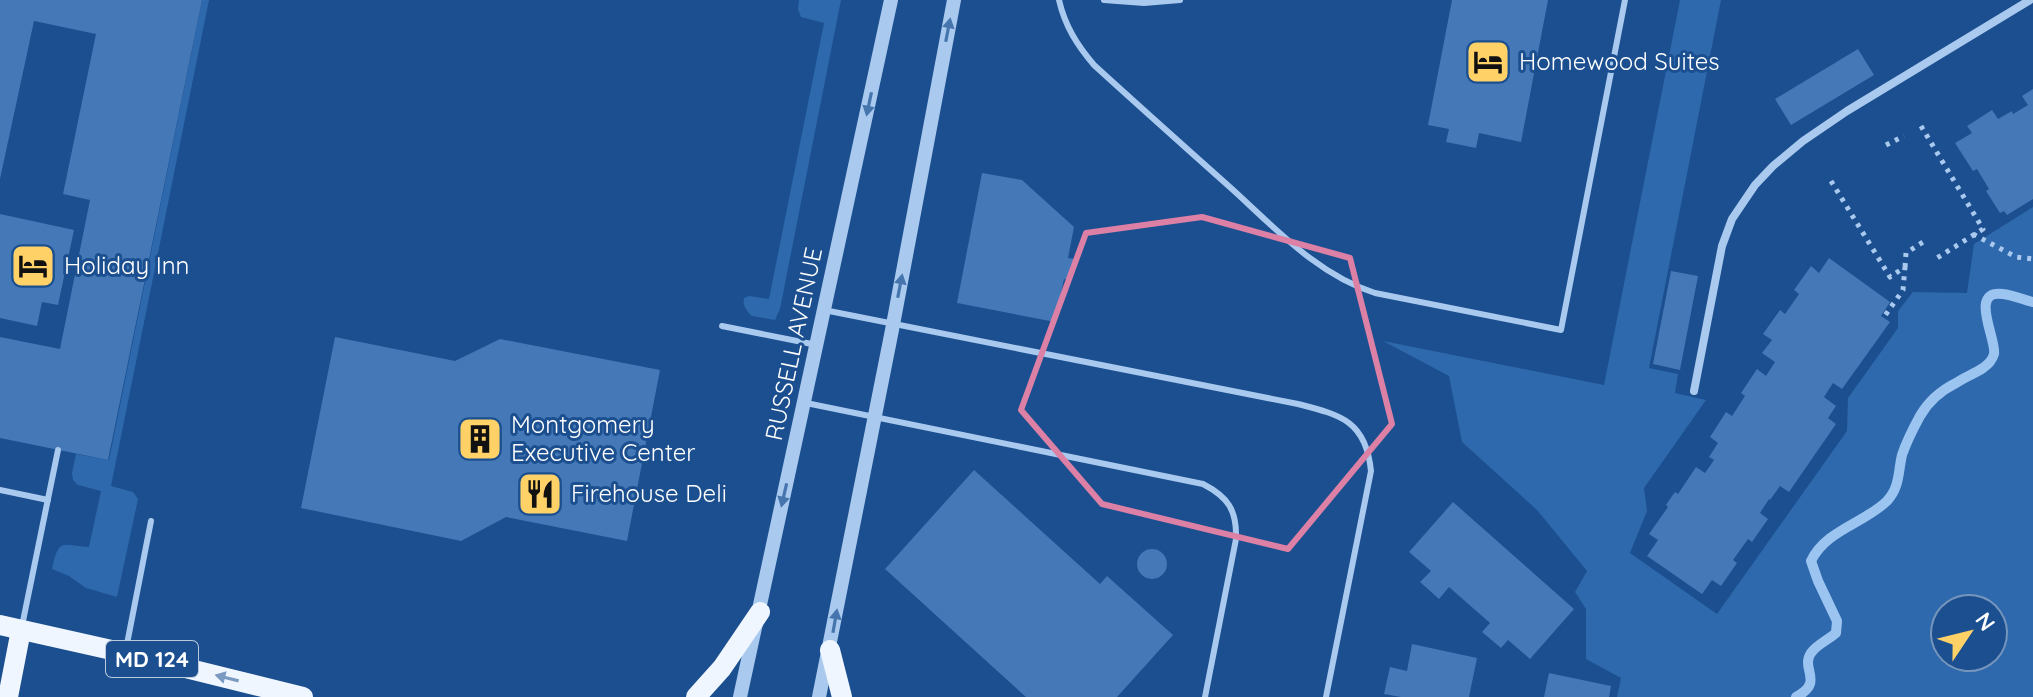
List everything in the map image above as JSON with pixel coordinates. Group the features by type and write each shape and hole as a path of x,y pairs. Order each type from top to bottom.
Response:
{"main road":[{"path":"696,697 722,668 760,612"},
{"name":"MD 124","path":"0,625 303,697"},
{"path":"8,697 21,630"},
{"path":"830,650 842,697"}],"street":[{"name":"RUSSELL AVENUE","path":"740,697 891,0"},
{"path":"819,697 954,0"},
{"path":"1694,391 1722,246 1732,219 1755,185 1803,141 1847,111 2030,0"}],"lane":[{"path":"1059,0 1070,32 1094,65 1293,244 1332,274 1375,293 1561,330 1625,0"},
{"path":"1104,0 1144,3 1180,0"},
{"path":"824,310 1298,404 1334,413 1350,423 1363,437 1370,454 1371,471 1326,697"},
{"path":"722,326 817,345"},
{"path":"805,403 1203,484 1218,492 1230,506 1237,523 1236,539 1205,697"},
{"path":"21,630 58,450"},
{"path":"0,490 48,500"},
{"path":"125,653 151,521"}],"path":[{"path":"1921,126 1983,229 1937,258"},
{"path":"1886,145 1904,136"},
{"path":"1831,181 1890,277 1905,267"},
{"path":"1973,234 2016,257 2033,259"},
{"path":"1884,317 1903,290 1906,253 1926,240"}],"highlighted area":[{"path":"1202,217 1350,258 1392,424 1288,549 1102,504 1021,410 1086,233"}],"shaded area":[{"path":"202,0 209,0 111,486 133,492 138,499 117,597 86,588 52,569 59,547 89,547 101,491 78,485 72,473 76,454 109,460"},
{"path":"799,0 841,0 780,309 775,320 752,316 745,308 744,298 769,299 824,23 801,17"},
{"path":"1680,0 1721,0 1649,368 1678,374 1675,393 1706,400 1644,488 1647,511 1630,553 1717,614 1847,431 1848,398 1898,328 1898,311 1913,292 1967,293 1974,244 2033,207 2033,697 1617,697 1621,678 1586,659 1586,609 1575,592 1587,571 1537,510 1462,442 1449,376 1383,341 1604,385"}],"building":[{"path":"0,0 202,0 108,460 0,438 0,337 60,349 90,200 63,194 96,34 34,21 0,179"},
{"name":"Homewood Suites","path":"1452,0 1548,0 1521,142 1479,133 1476,148 1446,142 1449,129 1428,125"},
{"path":"1858,49 1874,75 1791,125 1775,99"},
{"path":"2033,89 2033,199 2007,215 2004,211 2000,213 1977,169 1973,171 1955,143 1972,133 1967,126 1992,110 1998,119 2028,105 2022,96"},
{"path":"982,173 1022,180 1074,227 1068,258 1075,259 1071,281 1064,279 1055,322 957,303"},
{"name":"Holiday Inn","path":"0,214 74,230 58,305 42,302 37,326 0,318"},
{"path":"1829,258 1890,302 1881,316 1890,322 1842,389 1833,383 1824,397 1836,406 1828,418 1836,424 1789,492 1780,486 1760,513 1768,519 1752,542 1748,539 1733,560 1737,563 1721,586 1712,580 1702,594 1647,556 1658,540 1649,534 1668,507 1666,505 1670,499 1675,492 1678,494 1696,467 1705,473 1714,460 1709,457 1718,443 1710,437 1726,412 1732,416 1745,396 1741,393 1757,369 1766,376 1775,362 1762,353 1772,340 1763,334 1780,310 1785,314 1799,294 1794,290 1811,266 1819,273"},
{"path":"1671,271 1698,276 1680,370 1653,364"},
{"name":"Montgomery Executive Center","path":"335,337 455,361 500,339 660,370 627,541 506,517 461,541 301,508"},
{"path":"974,470 1100,584 1107,576 1173,635 1117,697 1026,697 885,569"},
{"path":"1453,502 1574,609 1530,659 1508,640 1501,648 1482,632 1490,623 1449,587 1439,599 1420,582 1431,571 1409,552"},
{"path":"1152,549 1163,553 1167,564 1163,575 1152,579 1141,575 1137,564 1141,553"},
{"path":"1412,644 1477,658 1469,697 1384,694 1390,667 1407,671"},
{"path":"1549,673 1611,686 1609,697 1544,697"}],"waterway":[{"path":"1796,697 1805,691 1811,681 1808,665 1811,653 1836,633 1837,621 1811,561 1835,534 1877,509 1891,496 1906,445 1931,401 1991,360 1994,347 1986,317 1987,299 2003,294 2033,302"}],"place":[{"name":"Homewood Suites","path":"1488,62"},
{"name":"Holiday Inn","path":"33,266"},
{"name":"Montgomery Executive Center","path":"480,439"},
{"name":"Firehouse Deli","path":"540,494"}]}
